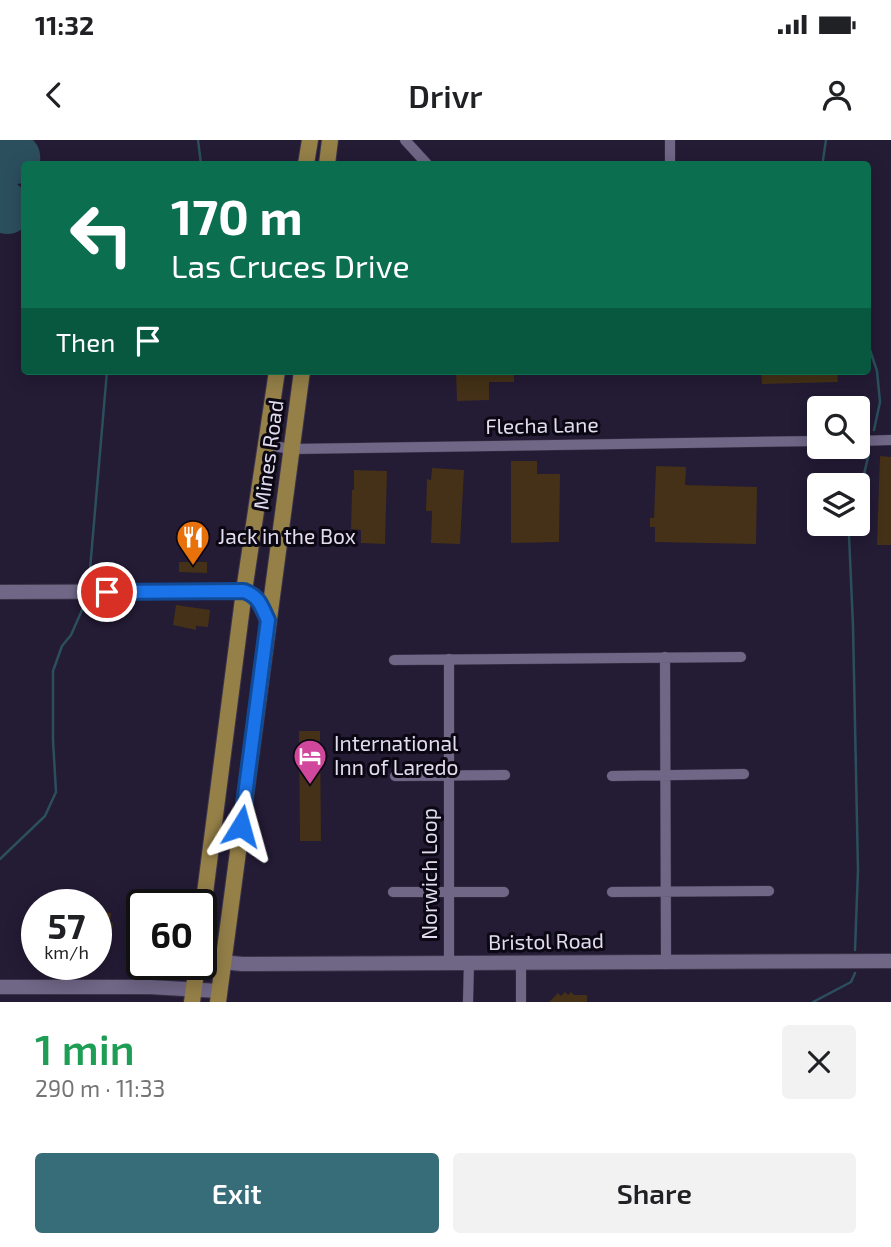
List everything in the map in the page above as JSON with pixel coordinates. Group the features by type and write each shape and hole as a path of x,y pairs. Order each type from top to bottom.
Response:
{"main road":[{"path":"306,161 310,140"},
{"path":"327,161 330,140"},
{"name":"Mines Road","path":"206,889 244,591 276,375"},
{"name":"Mines Road","path":"218,997 301,375"},
{"path":"244,591 253,594 268,620"}],"street":[{"path":"405,140 424,161"},
{"path":"670,140 670,161"},
{"path":"870,441 891,440"},
{"name":"Flecha Lane","path":"266,444 292,449 807,441"},
{"path":"0,592 244,591"},
{"path":"665,657 666,962"},
{"path":"394,660 741,657"},
{"name":"Norwich Loop","path":"449,659 449,964"},
{"path":"612,776 744,774"},
{"path":"395,776 505,775"},
{"path":"612,892 769,891"},
{"path":"393,892 504,892"},
{"name":"Bristol Road","path":"217,962 469,964 891,961"},
{"path":"521,962 521,1002"},
{"path":"468,1002 469,964"},
{"path":"0,987 150,987 192,996 218,997"}],"water":[{"path":"0,140 33,140 40,154 40,161 21,161 21,183 17,184 21,187 21,229 10,234 0,233"}],"building":[{"path":"456,375 514,375 514,382 489,382 489,400 457,401"},
{"path":"761,375 837,375 838,382 762,384"},
{"path":"880,456 891,457 891,545 877,545"},
{"path":"511,461 537,461 537,474 560,474 559,542 511,543"},
{"path":"656,466 686,467 685,485 757,487 756,544 655,542 655,527 650,527 650,518 654,518"},
{"path":"432,468 464,470 460,544 431,543 432,511 426,511 427,479 431,480"},
{"path":"354,470 387,471 385,544 361,543 361,530 351,529"},
{"name":"Jack in the Box","path":"179,562 207,562 207,573 179,572"},
{"path":"176,605 210,610 208,627 196,626 196,630 173,625"},
{"name":"International Inn of Laredo","path":"299,731 320,731 321,841 300,841"},
{"path":"565,992 568,995 571,992 574,995 587,995 587,1002 549,1002 558,993 561,996"}],"waterway":[{"path":"198,140 201,161"},
{"path":"823,160 826,140"},
{"path":"871,353 877,371 880,402 874,430"},
{"path":"89,581 107,375"},
{"path":"864,473 868,459"},
{"path":"849,536 858,870 855,950"},
{"path":"0,859 45,816 56,792 53,671 62,646 71,635 86,601"},
{"path":"813,1002 851,982 855,973"}],"place":[{"name":"Jack in the Box","path":"193,567"},
{"name":"International Inn of Laredo","path":"310,786"}],"route":[{"path":"107,592 244,591 253,594 260,603 268,620 241,826"}]}
